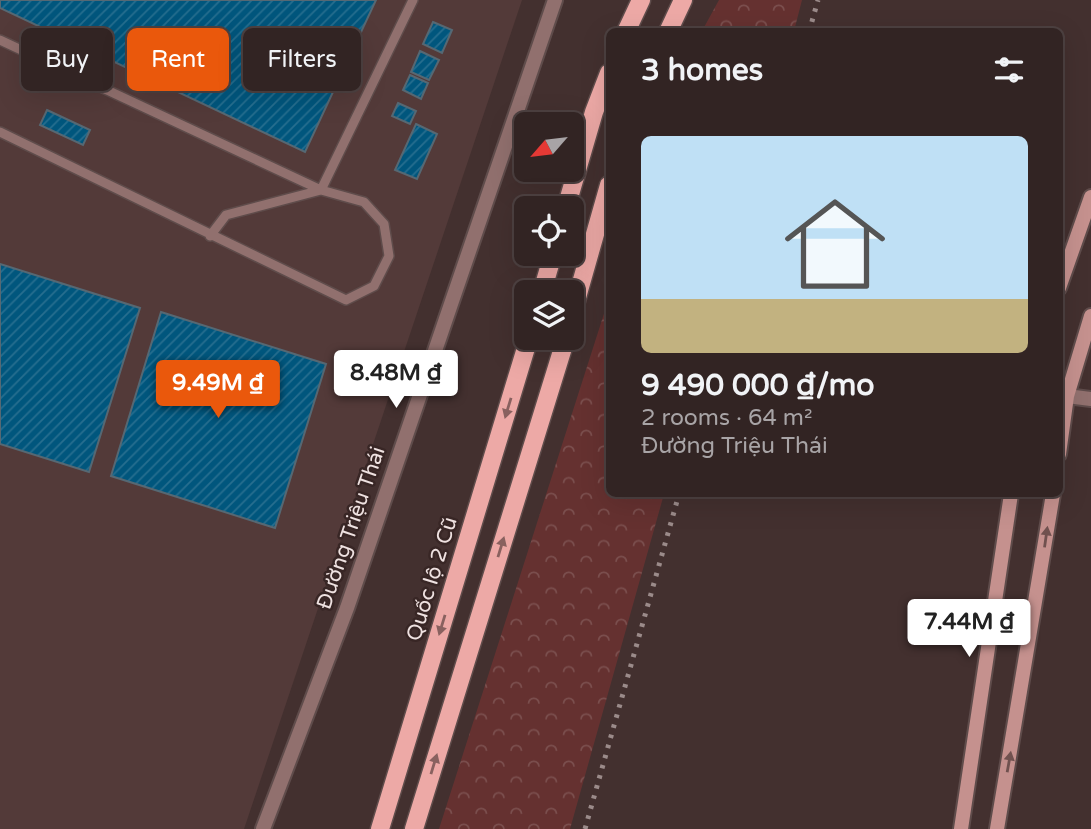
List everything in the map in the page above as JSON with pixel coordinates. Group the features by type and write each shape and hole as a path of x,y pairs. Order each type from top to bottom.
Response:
{"main road":[{"path":"628,28 641,0"},
{"path":"670,28 683,0"},
{"path":"570,196 606,80"},
{"path":"582,280 606,195"},
{"name":"Quốc lộ 2 Cũ","path":"380,829 525,350"},
{"path":"414,829 562,350"}],"street":[{"name":"Đường Triệu Thái","path":"263,829 346,608 555,0"},
{"path":"1063,277 1091,197"},
{"path":"1063,419 1067,396 1091,316"},
{"path":"1067,396 1091,399"},
{"path":"961,829 1011,497"},
{"path":"997,829 1052,497"}],"lane":[{"path":"210,236 226,215 321,190 413,0"},
{"path":"0,40 321,190 364,202 384,224 389,256 374,286 346,300 0,132"}],"shaded area":[{"path":"0,0 522,0 244,829 0,829"}],"green space":[{"path":"719,0 802,0 795,28 704,28"},
{"path":"606,307 606,497 663,497 570,829 439,829"}],"building":[{"path":"0,0 376,0 361,32 361,28 243,28 243,91 333,91 305,152 176,91 229,91 229,28 127,28 127,68 113,61 113,28 42,28 0,8"},
{"path":"433,22 452,30 442,53 423,44"},
{"path":"420,51 439,60 429,80 411,72"},
{"path":"410,75 428,83 421,99 403,90"},
{"path":"398,103 416,111 410,124 392,116"},
{"path":"47,110 90,130 83,145 40,125"},
{"path":"416,124 437,134 417,179 395,170"},
{"path":"0,264 140,308 89,472 0,444"},
{"path":"161,312 326,364 275,528 111,476"}],"railway":[{"path":"810,28 818,0"},
{"path":"585,829 678,497"}]}
